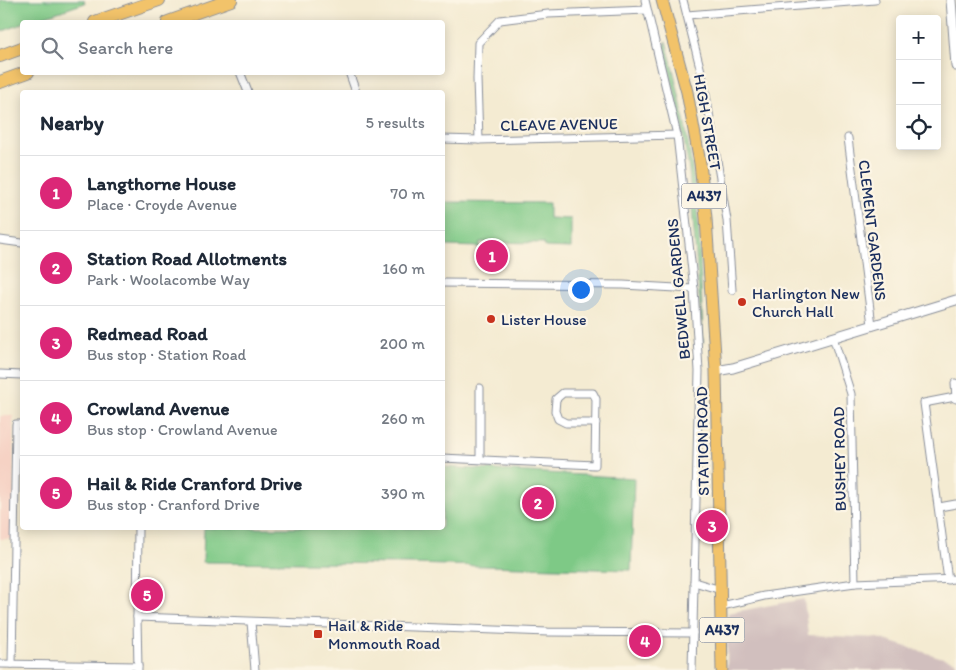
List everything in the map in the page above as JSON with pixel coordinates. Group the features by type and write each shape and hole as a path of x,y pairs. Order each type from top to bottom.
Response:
{"highway":[{"path":"101,20 159,0"},
{"path":"174,20 231,0"},
{"path":"0,56 20,49"},
{"path":"0,82 20,75"}],"main road":[{"name":"HIGH STREET","path":"662,0 674,38 687,92 701,172 706,218 716,371"},
{"name":"STATION ROAD","path":"716,371 722,670"}],"street":[{"name":"BEDWELL GARDENS","path":"644,0 677,135 694,289 699,371 692,670"},
{"path":"683,0 704,83 727,220 732,290"},
{"path":"688,14 875,0"},
{"path":"951,0 956,66"},
{"path":"479,140 478,43 500,20 548,14 647,10"},
{"path":"241,75 247,90"},
{"path":"350,75 355,90"},
{"name":"CLEAVE AVENUE","path":"445,139 479,140 677,135"},
{"name":"CLEMENT GARDENS","path":"848,138 872,325"},
{"path":"0,240 20,243"},
{"path":"445,283 623,285 694,289"},
{"name":"STATION ROAD","path":"716,371 733,368 956,300"},
{"name":"BUSHEY ROAD","path":"833,337 851,394 855,583"},
{"path":"0,374 20,375"},
{"path":"722,606 764,596 855,583 952,580 938,507 924,403 956,398 955,383"},
{"path":"480,388 480,459"},
{"path":"445,458 595,465 596,423 596,399 593,393 563,393 556,399 558,420 566,423 596,423"},
{"path":"12,664 16,424 20,424"},
{"path":"938,507 956,504"},
{"path":"0,664 138,668 138,530"},
{"path":"694,582 721,590"},
{"path":"137,617 548,632 693,633"},
{"path":"251,622 255,670"}],"shaded area":[{"path":"0,416 13,416 14,539 0,539"},
{"path":"804,599 808,635 878,638 956,662 956,670 727,670 728,613"}],"green space":[{"path":"0,0 84,0 85,3 34,20 20,20 20,25 0,32"},
{"path":"666,41 683,115 695,190 700,247 703,343 689,170 679,111 664,47"},
{"path":"445,202 549,203 549,218 571,219 571,248 545,247 544,243 480,242 480,247 446,246"},
{"path":"445,467 634,478 631,570 411,564 203,562 204,530 445,530"}],"place":[{"name":"Langthorne House","path":"492,256"},
{"name":"Harlington New Church Hall","path":"742,302"},
{"name":"Lister House","path":"491,319"},
{"name":"Station Road Allotments","path":"538,503"},
{"name":"Redmead Road","path":"712,526"},
{"name":"Hail & Ride Cranford Drive","path":"147,595"},
{"name":"Hail & Ride Monmouth Road","path":"318,634"},
{"name":"Crowland Avenue","path":"645,641"}]}
